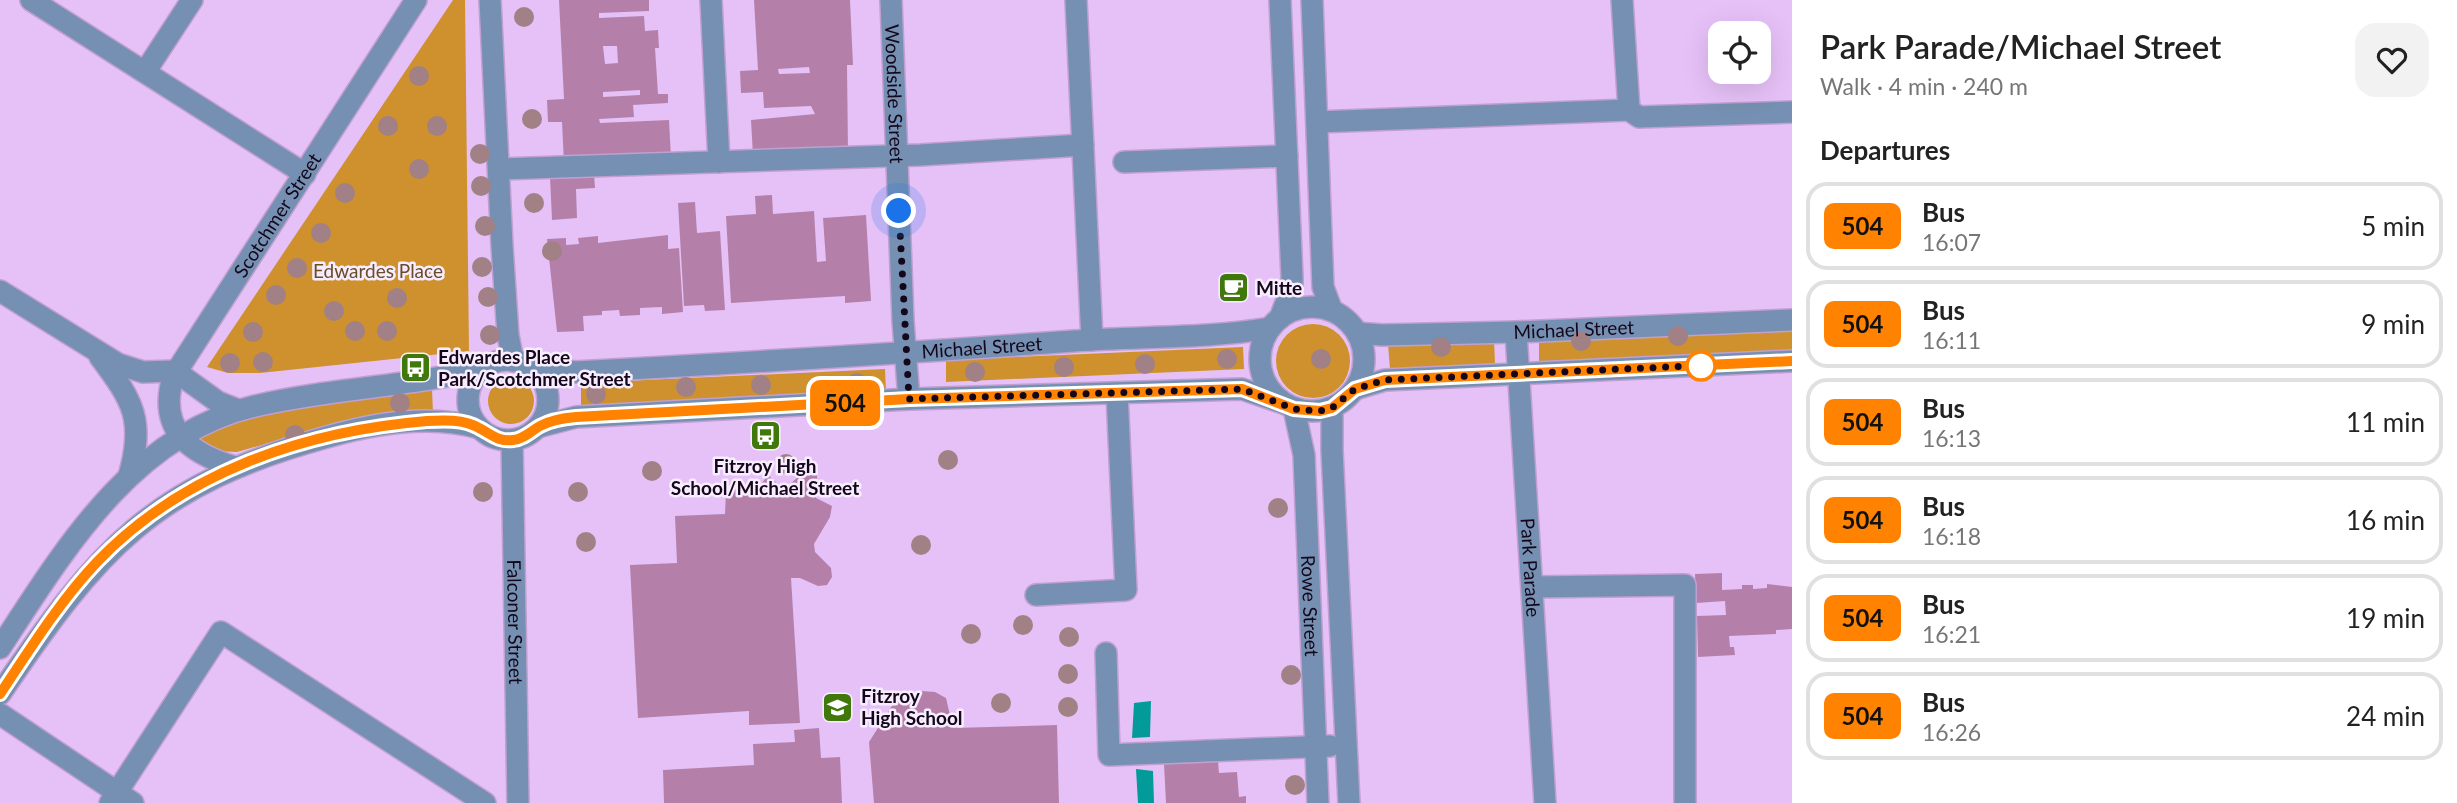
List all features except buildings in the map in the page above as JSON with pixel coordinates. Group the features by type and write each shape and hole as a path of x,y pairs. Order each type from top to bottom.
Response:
{"street":[{"path":"32,0 305,174"},
{"path":"145,72 192,0"},
{"name":"Scotchmer Street","path":"180,437 174,429 169,402 175,371 416,0"},
{"path":"490,0 508,335 520,364 539,376 546,390 547,405 538,427"},
{"path":"711,0 719,162"},
{"name":"Woodside Street","path":"891,0 909,399"},
{"path":"1076,0 1092,340"},
{"path":"1280,0 1292,287 1262,343 1260,360 1270,391 1288,406"},
{"path":"1312,0 1323,287 1332,311"},
{"path":"1622,0 1629,110"},
{"path":"1317,122 1629,110 1639,117 1792,111"},
{"path":"499,169 897,155 1083,145"},
{"path":"1124,162 1287,156"},
{"path":"0,291 97,352 137,371 175,371 218,401 238,410"},
{"path":"1275,323 1305,307 1332,311 1346,320 1357,332 1364,361 1355,389"},
{"name":"Michael Street","path":"1357,332 1382,335 1516,332 1792,320"},
{"name":"Michael Street","path":"520,364 575,372 906,355 1092,340 1240,333 1275,323"},
{"name":"Park Parade","path":"1516,332 1545,803"},
{"path":"97,352 127,392 134,410 136,447 129,476"},
{"path":"0,694 52,618 98,561 156,511 200,483 235,467 342,432 386,425 451,421 479,428 494,438 512,440 523,437 538,427 576,417 909,399 1242,389 1288,406 1320,411 1332,408 1355,389 1385,380 1792,361"},
{"path":"0,648 56,565 129,476 180,437 238,410 293,398 445,378 485,368 520,364"},
{"path":"479,428 471,415 468,400 471,386 485,368"},
{"path":"1036,595 1126,590 1116,393"},
{"name":"Rowe Street","path":"1288,406 1304,455 1318,803"},
{"name":"Rowe Street","path":"1332,408 1349,803"},
{"path":"180,437 207,457 235,467"},
{"name":"Falconer Street","path":"512,440 518,803"},
{"path":"1532,587 1685,585 1685,803"},
{"path":"0,714 120,799 221,632 485,803"},
{"path":"1107,653 1108,755 1346,747"}],"green space":[{"name":"Edwardes Place","path":"453,0 465,0 469,351 260,373 228,373 207,367"},
{"path":"1306,324 1320,324 1334,330 1344,340 1350,361 1344,382 1334,392 1320,398 1306,398 1292,392 1282,382 1276,368 1276,354 1282,340 1292,330"},
{"path":"1792,326 1792,350 1539,362 1539,339"},
{"path":"1494,339 1495,364 1390,369 1388,344"},
{"path":"1243,347 1244,369 946,382 946,360"},
{"path":"885,369 886,392 581,410 581,383"},
{"path":"511,378 520,379 527,385 533,392 533,410 527,417 520,423 511,424 502,423 495,417 489,410 488,401 489,392 495,385 502,379"},
{"path":"432,389 433,413 335,424 237,452 217,451 198,438 251,416 281,409"}],"shaded area":[{"path":"1151,701 1150,737 1132,738 1134,703"},
{"path":"1136,769 1153,771 1154,803 1138,803"}],"bus line":[{"name":"504","path":"0,694 72,591 98,561 135,527 200,483 268,454 342,432 386,425 451,421 479,428 494,438 512,440 554,420 576,417 909,399 1242,389 1294,409 1320,411 1345,400 1355,389 1385,380 1792,361"}],"place":[{"name":"Mitte","path":"1233,288"},
{"name":"Edwardes Place Park/Scotchmer Street","path":"415,368"},
{"name":"Fitzroy High School/Michael Street","path":"765,435"},
{"name":"Fitzroy High School","path":"838,707"}],"route":[{"path":"899,211 909,399 1242,389 1294,409 1320,411 1345,400 1355,389 1385,380 1710,365 1701,366"}]}
